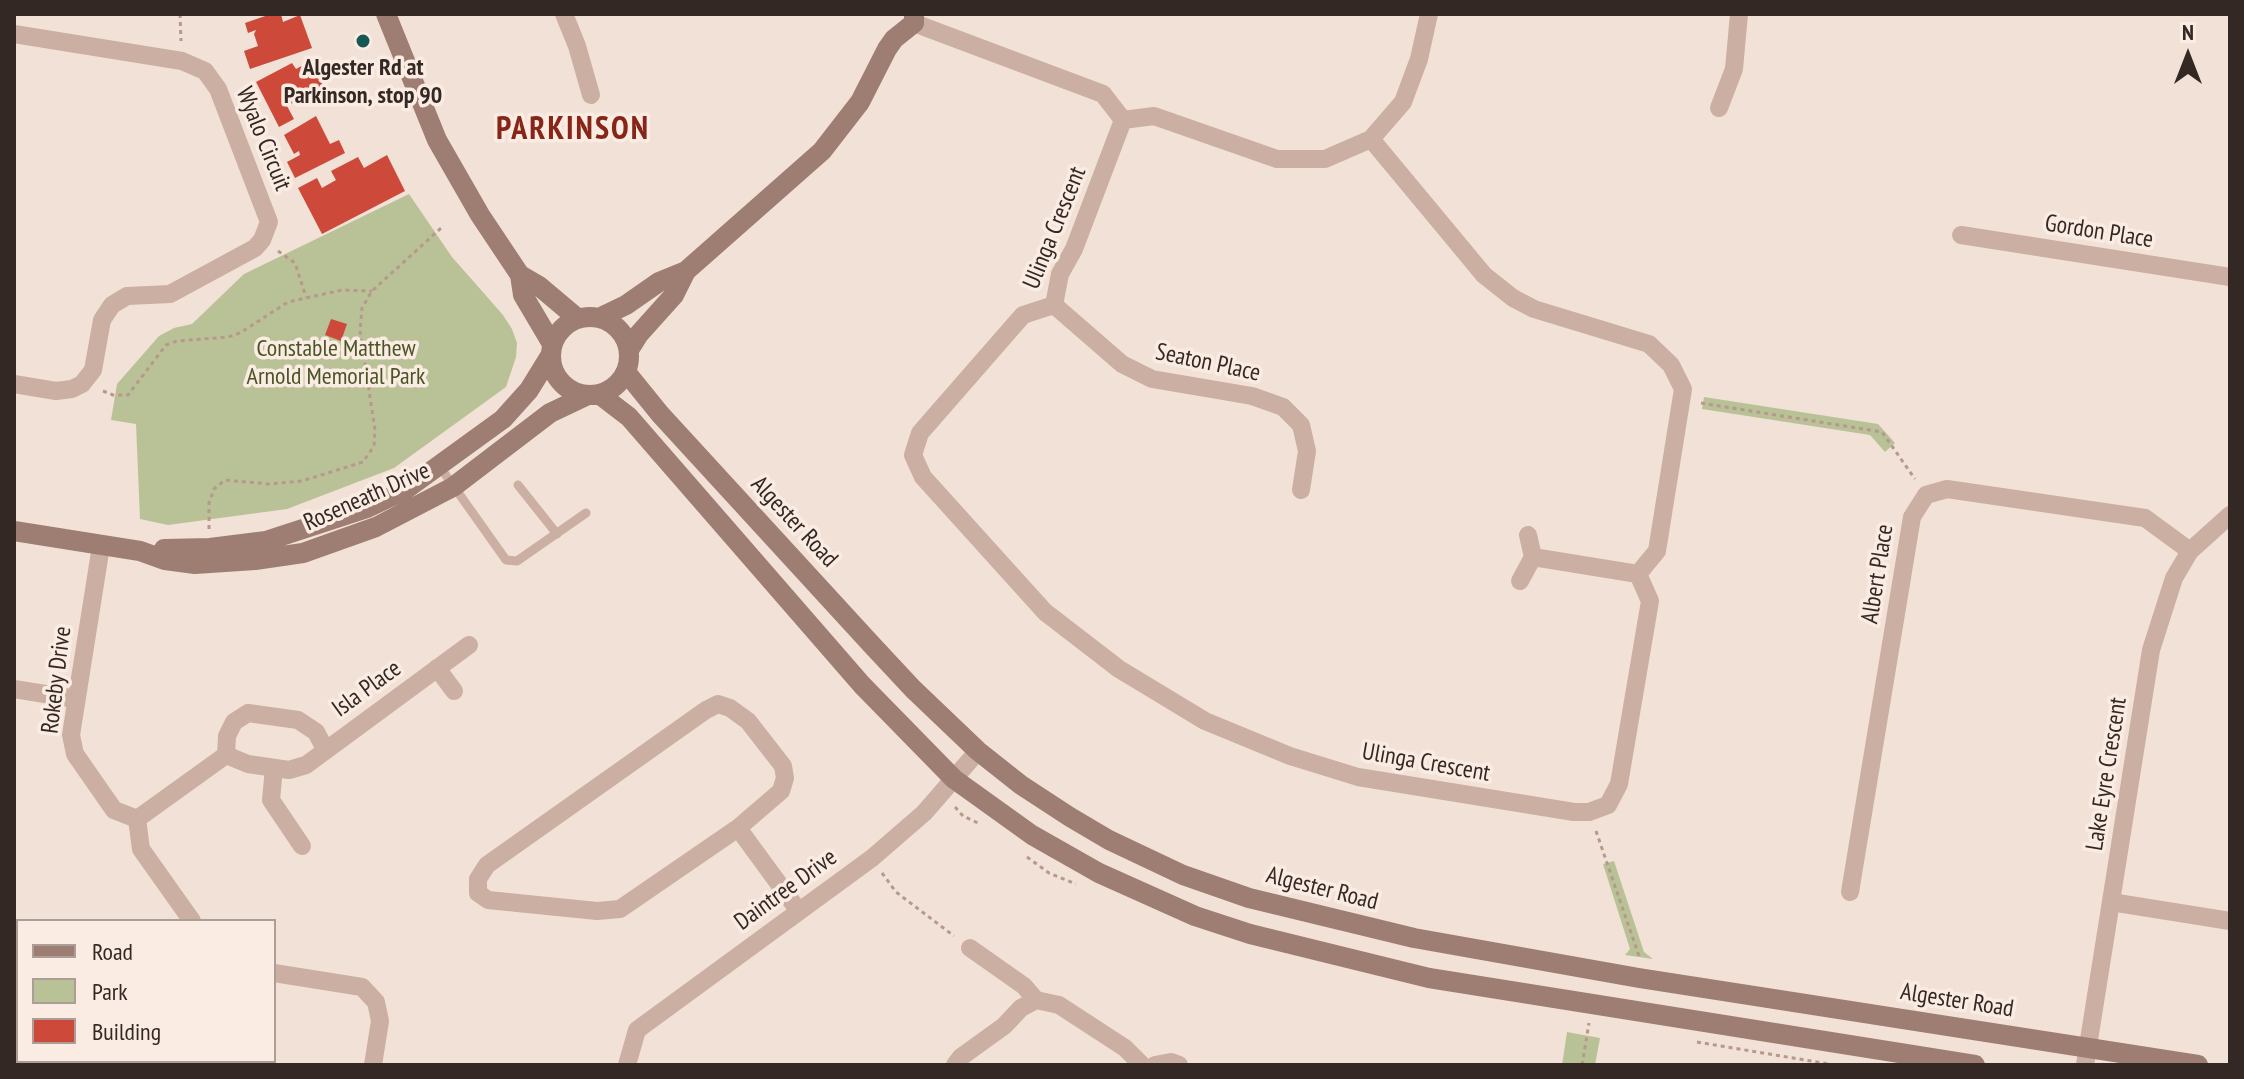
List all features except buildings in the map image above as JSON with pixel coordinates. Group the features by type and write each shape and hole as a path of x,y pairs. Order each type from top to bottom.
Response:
{"main road":[{"path":"386,14 437,140 480,215 520,275 523,295 551,350 558,379 566,388 594,395 629,417 862,685 954,779 1032,835 1099,873 1195,916 1250,934 1429,978 1975,1065"},
{"path":"551,350 558,332 577,318 601,317 626,305 659,282 686,271 822,151 860,102 894,39 914,18"},
{"path":"594,395 620,382 626,372 629,350 674,295 686,271"},
{"path":"520,275 539,286 577,318"},
{"path":"601,317 621,330 629,350"},
{"name":"Roseneath Drive","path":"14,531 140,551 210,548 266,541 295,533 393,496 440,467 503,419 529,390 551,350"},
{"name":"Algester Road","path":"626,372 660,414 881,655 978,751 1021,785 1109,840 1183,875 1262,901 1414,938 2086,1056 2198,1065"},
{"name":"Roseneath Drive","path":"140,551 165,560 195,564 303,553 376,527 453,487 550,413 594,395"}],"street":[{"path":"564,14 591,95"},
{"path":"914,18 1103,94 1123,120 1154,116 1277,159 1325,159 1371,139 1403,102 1419,59 1429,14"},
{"path":"1719,108 1734,69 1739,14"},
{"name":"Wyalo Circuit","path":"14,34 182,61 205,71 218,89 243,158 268,214 262,240"},
{"name":"Ulinga Crescent","path":"1123,120 1074,249 1060,274 1054,305 1023,315 920,433 913,455 923,477 1045,612 1119,669 1205,721 1290,756 1358,777 1589,812"},
{"path":"1371,139 1484,275 1503,290 1534,309 1649,344 1671,365 1683,389 1683,401 1657,551 1638,574"},
{"name":"Gordon Place","path":"1961,235 2230,277"},
{"path":"14,384 56,391 72,389 87,380 93,370 106,311 118,299 170,294 255,248 262,240"},
{"name":"Seaton Place","path":"1054,305 1122,364 1152,379 1252,396 1283,407 1301,425 1307,451 1301,490"},
{"path":"1926,495 1947,489 2145,518 2190,551"},
{"name":"Albert Place","path":"1850,892 1912,517 1926,495"},
{"name":"Lake Eyre Crescent","path":"2086,1056 2151,650 2174,578 2190,551 2230,515"},
{"path":"1520,581 1533,557 1528,535"},
{"name":"Rokeby Drive","path":"101,546 71,735 75,754 114,810 137,819"},
{"path":"1533,557 1638,574"},
{"path":"1589,812 1608,805 1619,784 1650,601 1638,574"},
{"name":"Isla Place","path":"325,749 316,732 298,720 248,713 234,722 227,736 226,755 248,764 289,770 306,765 469,645"},
{"name":"Isla Place","path":"437,668 454,691"},
{"path":"14,689 76,699"},
{"path":"718,704 730,708 748,721 783,766 785,778 781,791 738,828 620,909 597,911 488,900 478,893 478,879 487,865 718,704"},
{"name":"Daintree Drive","path":"627,1065 637,1030 872,858 924,813 978,751"},
{"path":"191,919 141,849 137,819 226,755"},
{"path":"274,768 271,800 302,846"},
{"path":"738,828 798,910"},
{"path":"2111,902 2230,921"},
{"path":"970,948 1024,986 1036,1000 1059,1005 1125,1048 1142,1065"},
{"path":"276,973 362,987 376,1002 380,1021 373,1065"},
{"path":"955,1065 961,1057 1004,1026 1021,1008 1036,1000"},
{"path":"1155,1065 1171,1062 1179,1065"}],"lane":[{"path":"440,467 506,560 517,561 586,513"},
{"path":"518,485 557,534"}],"path":[{"path":"180,14 182,61"},
{"path":"210,548 209,503 214,489 225,480 269,484 302,481 363,462 374,446 375,430 360,331 362,308 372,291 441,228"},
{"path":"262,240 295,263 307,299"},
{"path":"87,380 113,395 128,395 166,345 240,333 288,302 342,290 372,291"},
{"path":"1683,401 1882,432 1926,495"},
{"path":"1589,812 1641,964"},
{"path":"872,858 896,892 970,948"},
{"path":"1582,1065 1589,1023"}],"green space":[{"name":"Constable Matthew Arnold Memorial Park","path":"409,194 452,257 512,329 517,343 516,357 506,387 394,468 287,509 168,525 140,519 136,424 111,420 117,384 159,336 192,324 244,274"},
{"path":"1704,397 1878,424 1895,443 1885,452 1870,435 1702,409"},
{"path":"1614,861 1644,952 1653,959 1625,955 1630,949 1603,864"},
{"path":"1567,1032 1600,1038 1595,1065 1562,1065"}],"place":[{"name":"Algester Rd at Parkinson, stop 90","path":"363,41"}],"district":[{"name":"PARKINSON","path":"573,130"}]}
